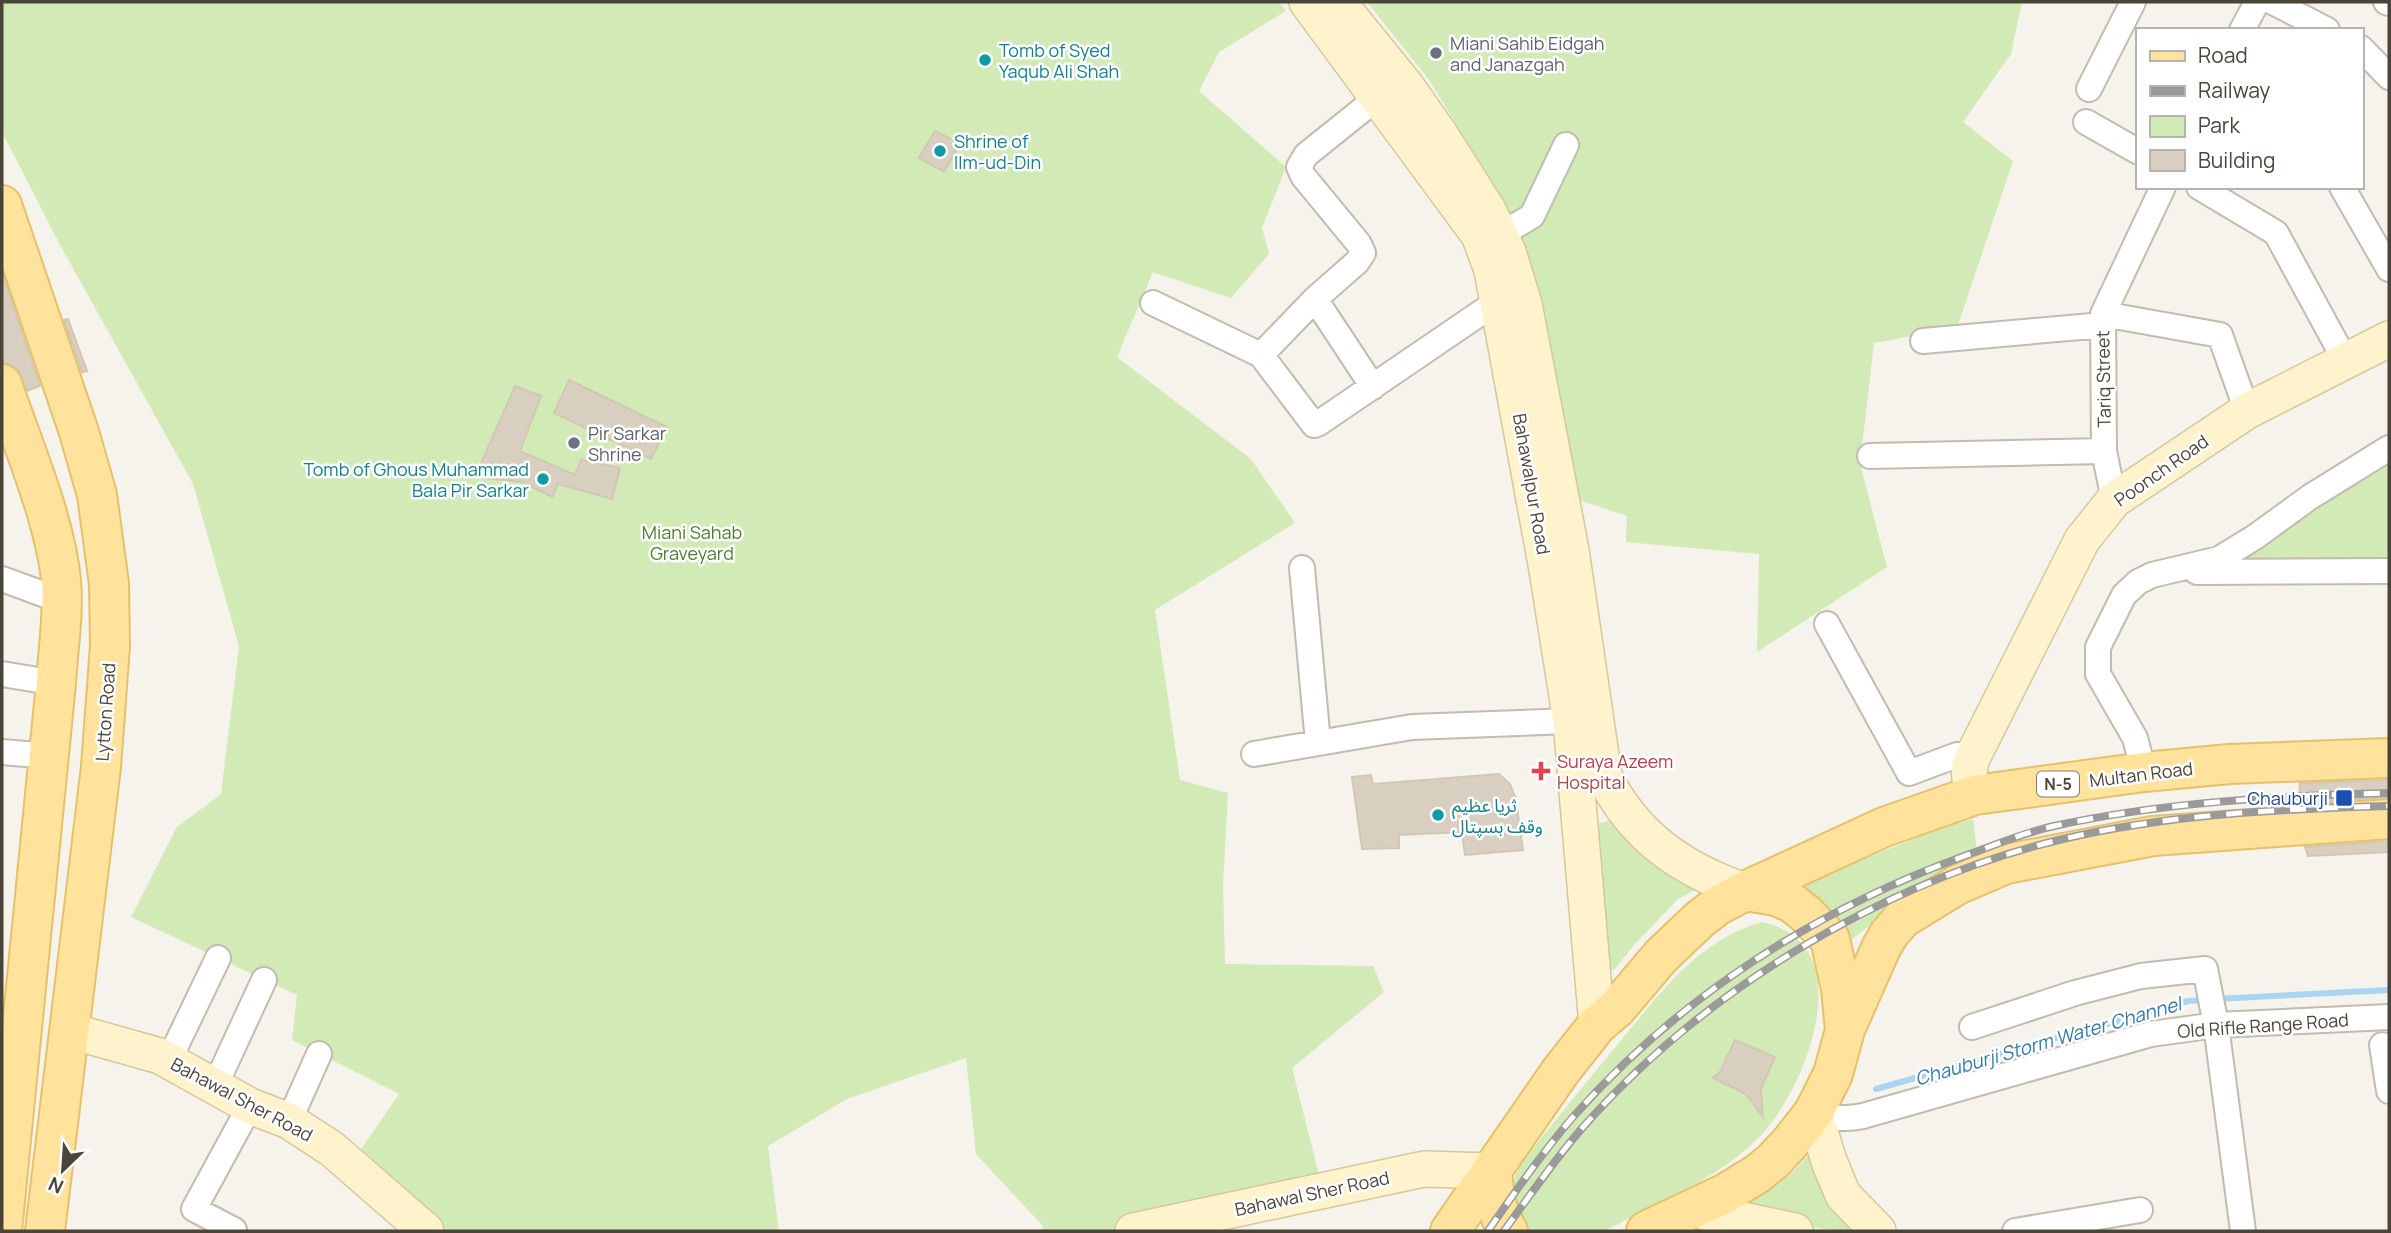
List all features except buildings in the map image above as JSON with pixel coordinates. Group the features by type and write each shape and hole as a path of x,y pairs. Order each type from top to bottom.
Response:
{"main road":[{"name":"Bahawalpur Road","path":"1307,2 1479,235 1492,270 1548,570 1571,721 1597,1025"},
{"name":"Bahawalpur Road","path":"1338,2 1407,88 1439,133 1488,210 1508,252 1524,304 1571,550 1604,776 1620,805 1671,857 1716,881 1745,891"},
{"name":"Lytton Road","path":"2,205 79,432 97,495 109,584 110,646 101,767 45,1231"},
{"name":"Poonch Road","path":"1975,795 1968,777 1973,756 2082,540 2114,500 2248,411 2389,339"},
{"path":"2,1227 12,1027 49,756 62,601 61,578 53,542 3,392"},
{"path":"59,640 110,646"},
{"name":"Multan Road","path":"1745,891 1884,827 1975,795 2144,772 2230,764 2389,758"},
{"path":"1646,1231 1726,1193 1757,1174 1789,1144 1814,1112 1833,1074 1845,1030 1889,934 1903,918 1957,884 2006,864 2152,836 2389,819"},
{"path":"1745,891 1776,896 1792,903 1830,939 1841,989 1845,1030"},
{"name":"N-5","path":"1450,1231 1554,1080 1597,1025 1617,1008 1661,957 1700,919 1745,891"},
{"name":"Bahawal Sher Road","path":"71,1031 160,1056 250,1106 289,1121 332,1149 426,1231"},
{"path":"1814,1112 1843,1195 1878,1231"},
{"name":"Bahawal Sher Road","path":"1133,1231 1424,1169 1492,1171"},
{"path":"1492,1171 1495,1203 1501,1221 1508,1231"},
{"path":"1691,1209 1776,1230"}],"street":[{"path":"2089,89 2127,40 2133,2"},
{"path":"2243,28 2257,2"},
{"path":"2273,2 2323,28"},
{"path":"2363,50 2389,78"},
{"path":"1261,355 1315,299 1357,262 1363,253 1359,244 1303,176 1299,167 1307,155 1377,98"},
{"path":"2086,122 2136,150"},
{"path":"1500,234 1532,216 1566,145"},
{"name":"Tariq Street","path":"2114,500 2104,451 2103,320 2162,189"},
{"path":"2202,189 2276,233 2345,360"},
{"path":"2343,189 2389,269"},
{"path":"1315,299 1373,387"},
{"path":"1153,303 1261,355 1314,425 1498,301"},
{"path":"1923,341 2103,320 2220,335 2248,411"},
{"path":"2144,772 2135,738 2098,674 2098,648 2124,595 2138,582 2152,575 2219,559 2310,497 2389,448"},
{"path":"1870,456 2104,451"},
{"path":"1302,568 1318,743"},
{"path":"2172,572 2389,571"},
{"path":"2,579 62,601"},
{"path":"1828,624 1909,773 1957,755 1973,756"},
{"path":"2,674 56,683"},
{"path":"1254,754 1412,727 1571,721"},
{"path":"2,752 49,756"},
{"path":"169,1060 218,958"},
{"path":"1972,1027 2075,993 2141,976 2205,969 2215,1020 2243,1231"},
{"path":"215,1086 264,980"},
{"name":"Old Rifle Range Road","path":"1814,1112 1834,1119 1846,1119 2151,1034 2215,1020 2389,1017"},
{"path":"2382,1045 2389,1091"},
{"path":"289,1121 318,1054"},
{"path":"234,1230 194,1209 250,1106"},
{"path":"2015,1231 2140,1210"}],"green space":[{"name":"Miani Sahab Graveyard","path":"2,2 1279,2 1286,11 1219,52 1199,91 1286,167 1262,228 1269,254 1231,298 1153,272 1117,357 1251,459 1295,523 1155,610 1180,780 1228,793 1223,884 1225,964 1373,966 1384,992 1292,1068 1323,1191 1133,1231 1042,1231 1043,1226 976,1154 966,1058 847,1099 768,1146 779,1231 449,1231 348,1168 399,1094 292,1040 297,995 131,917 177,827 221,794 239,646 193,484 59,243 2,132"},
{"path":"1367,2 2022,2 2011,54 1963,122 2013,161 1957,328 1874,343 1860,464 1887,567 1757,652 1759,554 1626,542 1627,516 1576,499 1546,324 1518,225 1429,80"},
{"path":"2389,448 2389,571 2219,559"},
{"path":"1618,819 1703,886 1678,899 1615,969 1605,973 1596,824"},
{"path":"1973,819 1979,867 1896,906 1852,939 1844,939 1804,893 1802,886 1807,882 1938,829"},
{"path":"1761,922 1792,935 1810,956 1818,984 1817,1016 1809,1050 1780,1111 1763,1133 1720,1169 1610,1228 1585,1232 1527,1230 1512,1191 1520,1165 1664,989 1698,956 1717,942"},
{"path":"1810,1153 1855,1231 1798,1224 1743,1204 1780,1183"}],"waterway":[{"name":"Chauburji Storm Water Channel","path":"2216,999 2389,990"},
{"name":"Chauburji Storm Water Channel","path":"1876,1089 2188,1001 2205,1000"}],"railway":[{"path":"1488,1231 1573,1117 1613,1074 1657,1034 1702,997 1750,964 1851,905 1959,858 2054,826 2179,806 2305,796 2389,793"},
{"path":"1504,1231 1584,1126 1632,1076 1685,1029 1742,986 1802,947 1865,912 1930,882 1996,858 2063,839 2184,818 2389,806"}],"place":[{"name":"Miani Sahib Eidgah and Janazgah","path":"1436,53"},
{"name":"Tomb of Syed Yaqub Ali Shah","path":"985,60"},
{"name":"Shrine of Ilm-ud-Din","path":"940,151"},
{"name":"Pir Sarkar Shrine","path":"574,443"},
{"name":"Tomb of Ghous Muhammad Bala Pir Sarkar","path":"543,479"},
{"name":"Suraya Azeem Hospital","path":"1541,771"},
{"name":"Chauburji","path":"2344,798"},
{"name":"ثریا عظیم وقف ہسپتال","path":"1438,815"}]}
